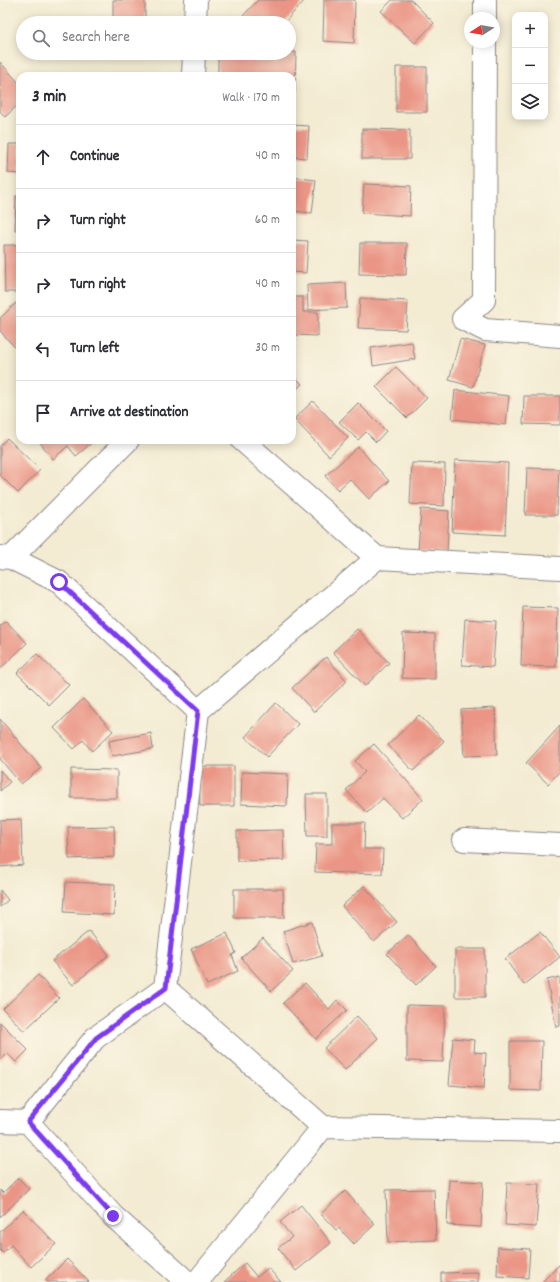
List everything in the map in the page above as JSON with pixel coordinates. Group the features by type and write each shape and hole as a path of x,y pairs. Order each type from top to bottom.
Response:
{"street":[{"path":"195,16 196,0"},
{"path":"485,0 485,12"},
{"path":"485,48 484,300 463,319 485,330 560,336"},
{"path":"193,72 194,60"},
{"path":"124,444 6,557 59,582 198,711"},
{"path":"247,444 378,558 560,568"},
{"path":"28,1122 96,1038 166,988 198,711 378,558"},
{"path":"464,840 560,845"},
{"path":"166,988 323,1127 560,1132"},
{"path":"0,1121 28,1122 113,1216 187,1282"},
{"path":"197,1282 323,1127"}],"building":[{"path":"113,0 145,0 145,16 113,16"},
{"path":"258,0 305,0 290,16 243,16"},
{"path":"324,0 355,0 354,43 323,41"},
{"path":"392,0 411,0 434,23 415,43 381,11"},
{"path":"218,60 296,60 296,72 218,72"},
{"path":"0,62 16,80 16,107 5,117 0,111"},
{"path":"396,67 427,67 427,112 396,112"},
{"path":"296,125 309,126 307,158 296,157"},
{"path":"362,129 410,130 410,159 362,159"},
{"path":"9,144 16,144 16,174 8,173"},
{"path":"296,178 316,180 312,213 296,211"},
{"path":"364,184 411,186 410,216 362,213"},
{"path":"16,196 16,230 15,230"},
{"path":"296,240 308,241 306,273 296,272"},
{"path":"360,243 407,243 406,275 359,274"},
{"path":"4,245 16,245 16,292 5,292"},
{"path":"346,283 347,308 308,310 307,285"},
{"path":"296,297 303,297 303,312 318,312 318,336 296,335"},
{"path":"360,298 408,301 406,330 358,328"},
{"path":"16,303 16,349 0,331 0,318"},
{"path":"460,339 485,345 473,387 449,380"},
{"path":"412,342 415,359 373,366 371,348"},
{"path":"396,367 427,398 407,418 376,387"},
{"path":"296,378 302,384 296,390"},
{"path":"455,390 509,396 506,425 452,419"},
{"path":"524,396 560,396 560,425 523,424"},
{"path":"313,401 348,438 329,456 296,421 296,417"},
{"path":"358,403 386,431 376,442 366,432 358,440 339,422"},
{"path":"7,438 40,470 18,493 0,475 0,446"},
{"path":"41,444 90,444 76,456 68,446 53,459"},
{"path":"358,447 389,481 369,499 350,479 338,490 325,476"},
{"path":"455,460 508,463 505,535 452,532"},
{"path":"412,463 445,464 444,506 410,504"},
{"path":"527,468 559,469 557,515 525,515"},
{"path":"421,509 449,511 447,552 418,551"},
{"path":"523,607 558,608 556,667 521,666"},
{"path":"465,619 496,621 493,667 462,665"},
{"path":"6,621 27,643 0,669 0,626"},
{"path":"357,629 389,663 365,686 333,652"},
{"path":"403,633 435,634 435,679 402,678"},
{"path":"37,654 69,685 49,705 17,673"},
{"path":"326,657 347,681 314,712 292,688"},
{"path":"83,699 113,731 92,751 83,740 74,749 54,728"},
{"path":"276,703 298,724 267,757 245,737"},
{"path":"495,708 497,755 464,756 461,710"},
{"path":"419,715 444,741 413,771 388,745"},
{"path":"0,719 41,768 21,784 0,759"},
{"path":"560,726 560,771 548,784 526,763"},
{"path":"151,733 153,749 112,756 109,741"},
{"path":"374,744 423,799 402,818 383,798 367,813 346,790 365,772 355,761"},
{"path":"199,766 234,766 234,806 200,806"},
{"path":"71,769 117,770 117,798 71,798"},
{"path":"0,770 10,782 0,791"},
{"path":"242,772 288,774 287,806 241,804"},
{"path":"306,794 327,794 327,836 307,836"},
{"path":"21,819 23,865 0,867 0,820"},
{"path":"332,823 365,823 364,849 383,849 382,874 315,872 316,844 332,844"},
{"path":"114,826 115,857 69,859 68,827"},
{"path":"283,830 284,860 237,861 237,831"},
{"path":"66,882 115,884 114,915 64,912"},
{"path":"364,886 397,922 374,942 342,906"},
{"path":"234,889 283,889 284,918 234,918"},
{"path":"0,890 8,900 0,907"},
{"path":"312,922 322,956 293,964 283,931"},
{"path":"89,931 109,955 73,985 52,961"},
{"path":"540,932 560,957 524,985 505,959"},
{"path":"227,933 236,953 232,955 238,971 207,985 191,949"},
{"path":"408,935 436,966 416,985 387,954"},
{"path":"263,938 293,971 271,991 241,958"},
{"path":"455,949 485,949 485,997 455,997"},
{"path":"38,975 59,998 24,1031 3,1009"},
{"path":"560,977 560,1026 556,1027 547,980"},
{"path":"305,983 329,1009 337,1000 347,1010 316,1039 283,1003"},
{"path":"407,1005 445,1006 443,1062 407,1061"},
{"path":"357,1016 378,1038 345,1070 324,1048"},
{"path":"0,1022 28,1050 16,1062 7,1053 0,1060"},
{"path":"453,1038 475,1040 474,1052 486,1053 484,1088 449,1085"},
{"path":"510,1041 542,1041 541,1091 510,1090"},
{"path":"18,1178 29,1189 0,1217 0,1190 3,1193"},
{"path":"449,1180 483,1182 481,1227 447,1225"},
{"path":"507,1183 539,1184 536,1227 505,1225"},
{"path":"434,1189 436,1240 388,1242 386,1190"},
{"path":"345,1191 375,1224 354,1244 339,1228 336,1230 321,1214"},
{"path":"301,1205 331,1243 296,1271 278,1248 292,1237 280,1222"},
{"path":"23,1210 56,1244 31,1267 11,1245 3,1253 0,1250 0,1232"},
{"path":"498,1247 530,1249 528,1278 497,1276"},
{"path":"67,1259 89,1282 48,1282 46,1280"},
{"path":"245,1263 257,1277 268,1268 281,1282 224,1282"},
{"path":"560,1264 560,1282 542,1282"},
{"path":"478,1272 478,1282 441,1282 441,1273"}],"route":[{"path":"59,582 146,661 198,711 166,988 96,1038 28,1122 113,1216"}]}
